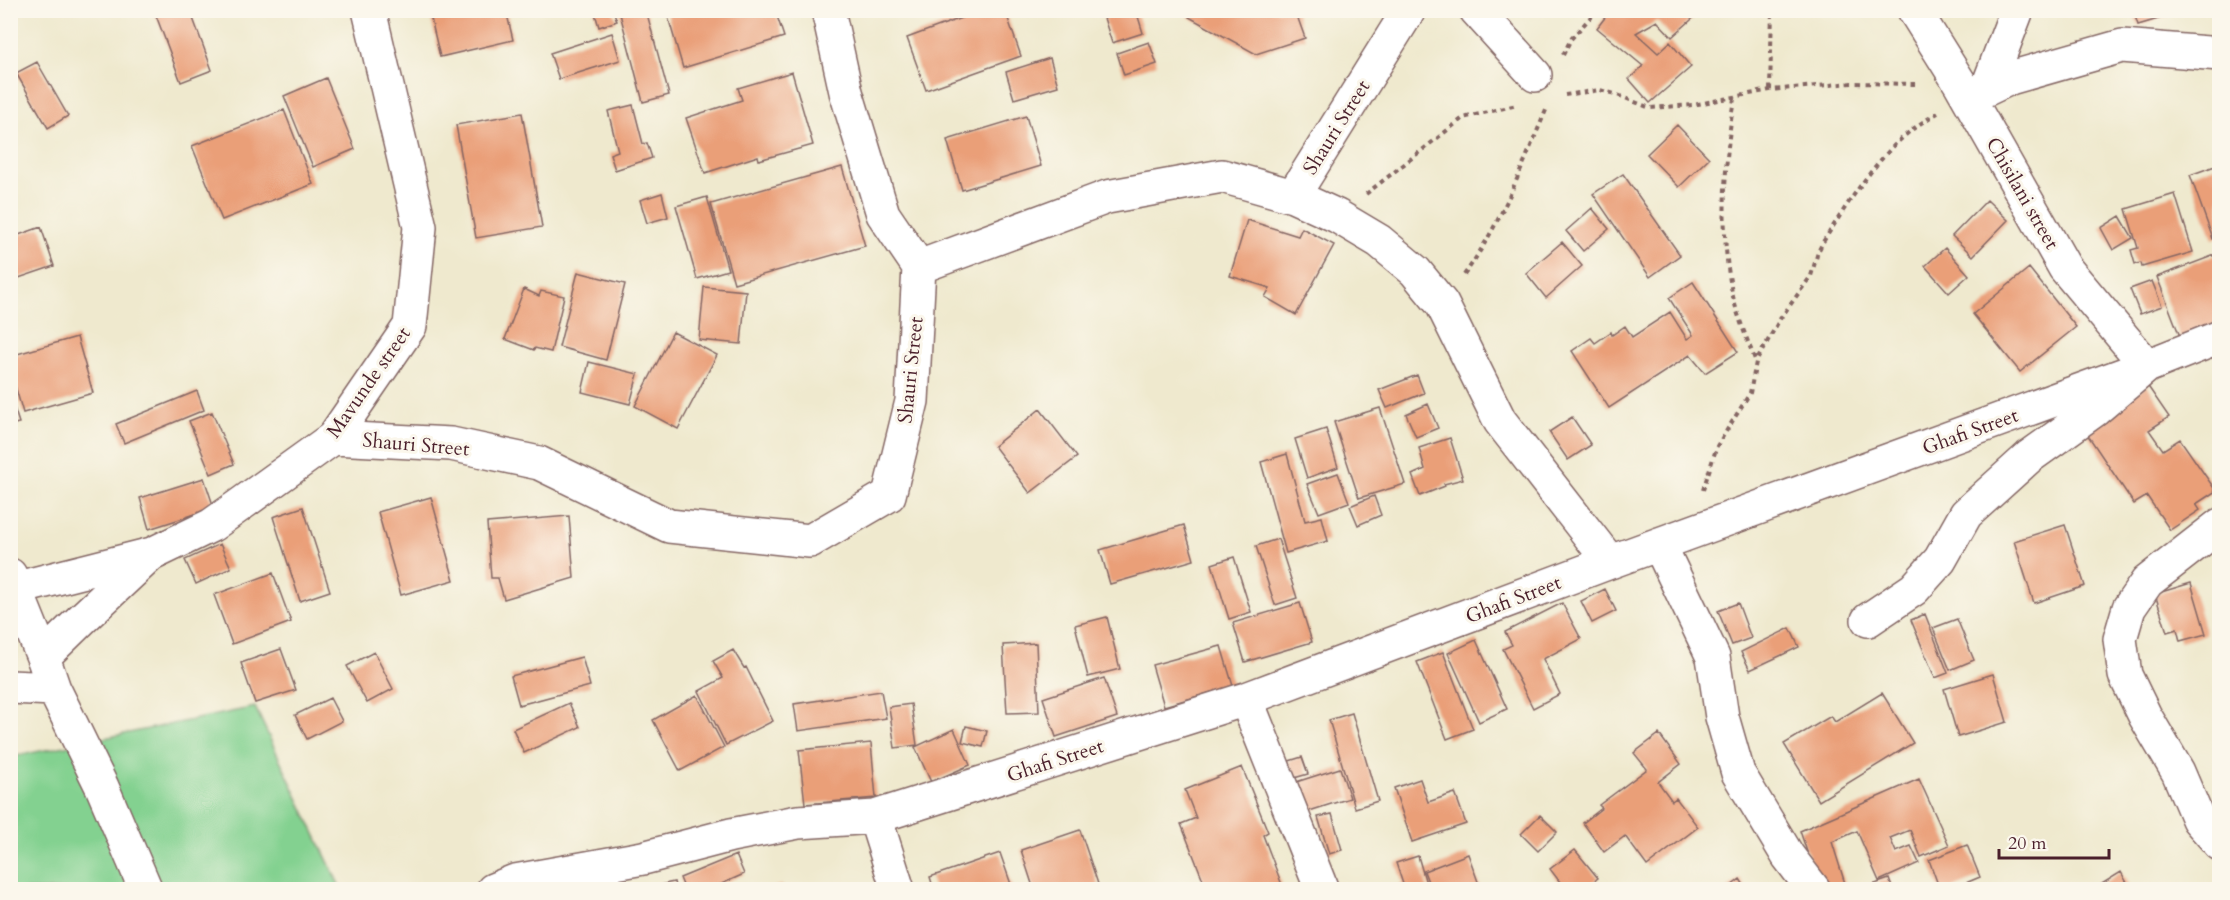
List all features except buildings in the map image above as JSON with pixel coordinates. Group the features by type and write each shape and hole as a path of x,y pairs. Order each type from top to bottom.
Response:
{"street":[{"name":"Mavunde street","path":"12,584 152,554 212,525 333,438 410,326 420,227 369,10"},
{"path":"828,10 846,92 883,214 919,267"},
{"name":"Shauri Street","path":"333,438 452,444 539,463 669,526 810,541 889,495 912,401 919,267 1107,197 1222,176 1293,196 1409,10"},
{"path":"1476,10 1549,78"},
{"name":"Chisilani street","path":"1914,10 1965,91 2065,268 2147,366"},
{"path":"2017,10 1987,89 2010,78 2122,46 2220,54"},
{"path":"1293,196 1337,216 1379,241 1415,271 1442,304 1500,421 1610,562"},
{"name":"Ghafi Street","path":"494,890 515,881 643,858 731,835 798,822 875,817 1246,699 2220,337"},
{"path":"1869,620 1914,589 1940,560 1966,514 2029,457 2096,409 2147,366"},
{"path":"2220,525 2147,582 2129,608 2120,639 2125,675 2130,686 2178,772 2198,819 2220,844"},
{"path":"1659,544 1713,657 1722,717 1738,772 1788,856 1814,890"},
{"path":"44,657 152,554"},
{"path":"12,584 44,657 54,689 102,788 146,890"},
{"path":"10,687 54,689"},
{"path":"1246,699 1322,890"},
{"path":"875,817 898,890"}],"path":[{"path":"1442,304 1492,234 1508,203 1549,78 1571,39 1597,10"},
{"path":"1770,90 1772,10"},
{"path":"1562,95 1600,90 1650,108 1693,105 1770,90 1852,84 1965,91"},
{"path":"1694,531 1717,446 1750,393 1756,362 1776,327 1811,276 1823,242 1879,162 1903,137 1965,91"},
{"path":"1734,98 1725,183 1726,257 1732,294 1741,325 1756,362"},
{"path":"1337,216 1463,118 1520,105"}],"green space":[{"path":"255,707 341,889 11,890 11,757"}]}
